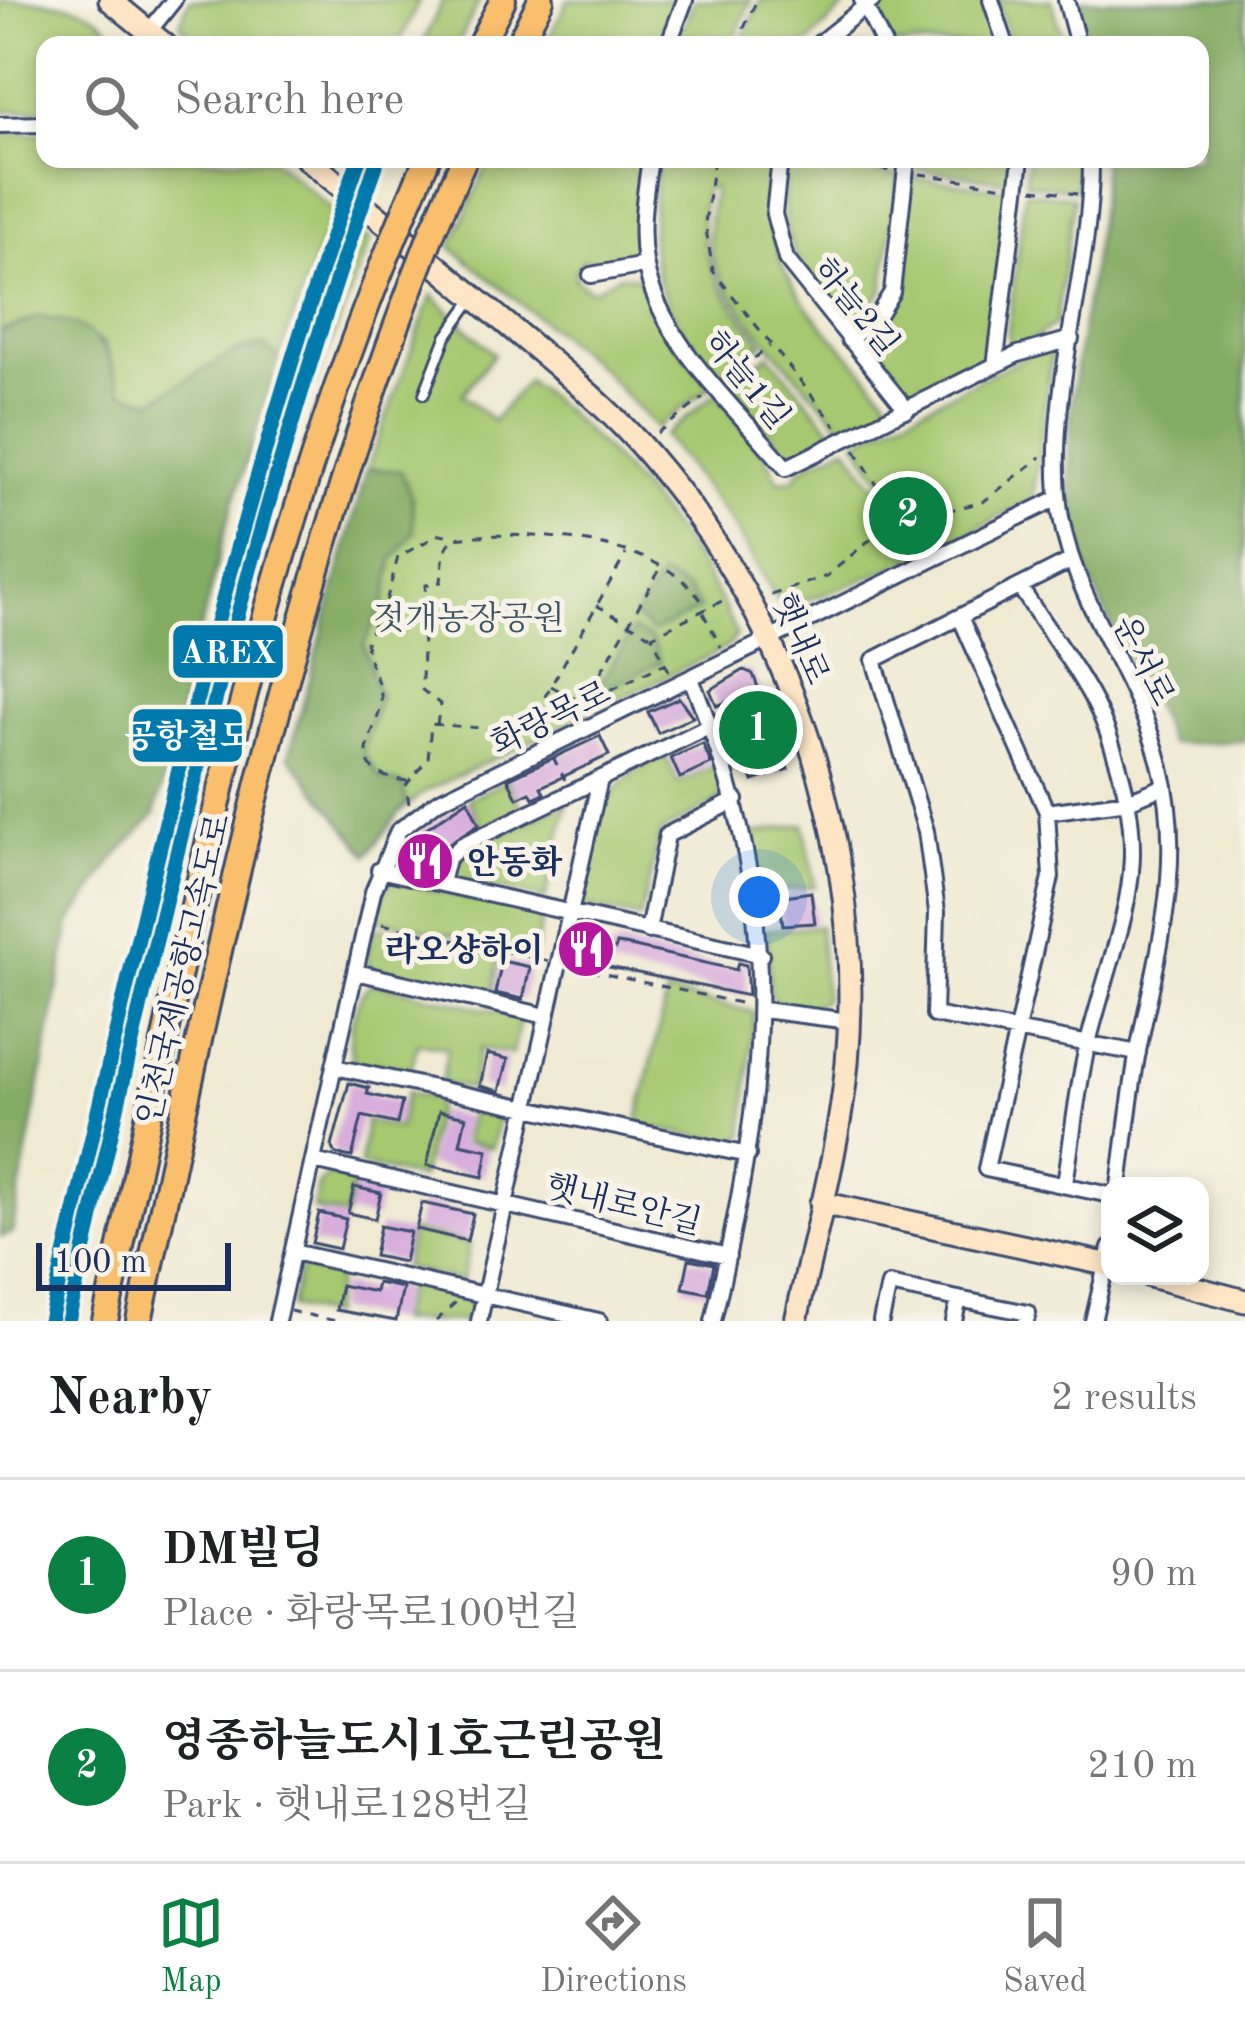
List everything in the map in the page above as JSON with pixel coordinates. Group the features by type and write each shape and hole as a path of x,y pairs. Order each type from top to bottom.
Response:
{"highway":[{"path":"485,36 503,0"},
{"path":"523,36 541,0"},
{"name":"인천국제공항고속도로","path":"105,1321 263,626 309,469 423,168"},
{"name":"인천국제공항고속도로","path":"139,1321 292,642 364,413 460,168"}],"main road":[{"path":"110,0 146,36"},
{"name":"햇내로","path":"318,168 580,386 649,454 721,550 769,640 806,736 831,830 844,901 849,1021 842,1100 796,1321"},
{"path":"821,1203 1101,1257"},
{"path":"1184,1285 1245,1301"}],"street":[{"path":"152,36 174,0"},
{"path":"671,36 685,0"},
{"path":"992,0 1003,36"},
{"path":"1066,0 1076,36"},
{"path":"828,36 867,2 880,36"},
{"path":"0,124 36,124"},
{"name":"하늘1길","path":"649,168 642,226 645,265 670,325 786,468 1037,346 1070,339"},
{"name":"하늘2길","path":"779,168 774,214 780,245 794,274 907,410"},
{"path":"849,340 878,315 892,292 906,168"},
{"path":"995,366 1020,168"},
{"name":"운서로","path":"1090,168 1057,447 1058,498 1070,562 1142,706 1165,786 1169,899 1119,1177"},
{"path":"591,275 645,265"},
{"name":"화랑목로","path":"282,1316 379,870 398,831 423,809 1058,498"},
{"path":"1070,562 874,660 926,831 938,912 934,1015 1138,1053"},
{"path":"1020,586 1104,723 1128,801 1136,851 1130,898 1088,1043 1065,1184"},
{"path":"961,619 1047,812 1051,877 986,1169 1101,1193"},
{"path":"691,680 736,800 752,873 760,955 748,1155 712,1321"},
{"path":"441,883 447,859 463,845 710,725"},
{"name":"햇내로안길","path":"479,1321 600,779"},
{"path":"1047,812 1128,801 1165,786"},
{"path":"648,931 667,835 736,800"},
{"path":"379,870 760,955"},
{"path":"356,972 546,1016"},
{"path":"759,1008 849,1021"},
{"path":"335,1067 527,1109"},
{"name":"햇내로안길","path":"527,1109 748,1155"},
{"path":"314,1161 507,1202"},
{"name":"햇내로안길","path":"507,1202 728,1256"},
{"path":"293,1252 599,1321"},
{"path":"881,1321 889,1285 1028,1313 1026,1321"},
{"path":"1093,1321 1102,1285"},
{"path":"954,1321 959,1299"}],"lane":[{"path":"424,394 446,337 474,297"}],"path":[{"path":"740,36 757,0"},
{"path":"713,168 705,224 708,257 724,289 841,432"},
{"path":"906,168 1013,187"},
{"path":"1026,188 1079,194"},
{"path":"724,382 770,346"},
{"path":"657,433 712,391"},
{"path":"851,444 921,556"},
{"path":"771,595 827,576 867,542 901,522 983,502 1041,458"},
{"path":"407,781 383,776 369,758 367,735 381,698 366,640 386,602 398,557 440,534 453,538 546,535 626,554 693,590 724,652"},
{"path":"437,725 440,704 422,689 427,634 421,614 426,585 441,582 444,552 453,538"},
{"path":"530,721 626,554"},
{"path":"583,703 659,569"},
{"path":"652,636 722,601"},
{"path":"596,605 652,636 673,678"},
{"path":"538,725 666,663"},
{"path":"550,686 583,703"},
{"path":"407,781 425,765 431,724 491,729 530,721 538,725 545,740"},
{"path":"552,755 567,784"},
{"path":"407,781 410,808"},
{"path":"374,922 550,962"},
{"path":"564,965 759,1008"},
{"path":"436,1321 464,1297"},
{"path":"282,1316 335,1321"}],"green space":[{"path":"0,0 69,6 100,19 110,30 113,36 36,36 36,110 0,111"},
{"path":"189,0 420,0 402,36 191,36 180,24"},
{"path":"443,0 480,0 462,36 426,36"},
{"path":"568,0 677,0 663,36 550,36"},
{"path":"694,0 751,0 735,36 680,36"},
{"path":"761,0 852,0 815,36 744,36"},
{"path":"887,0 985,0 997,36 886,36 878,17"},
{"path":"996,0 1052,0 1062,36 1009,36"},
{"path":"1077,0 1245,0 1245,741 1169,744 1097,595 1079,543 1071,495 1072,399 1102,168 1209,168 1209,36 1087,36"},
{"path":"0,133 36,134 36,168 283,168 333,210 279,358 262,345 202,370 153,401 123,392 104,343 38,317 0,332"},
{"path":"486,168 641,168 633,253 619,264 583,260 575,271 576,280 591,291 620,275 639,277 656,317 710,387 656,428 601,369 451,247"},
{"path":"658,168 771,168 769,200 782,264 815,316 887,397 888,410 846,431 754,326 714,262 709,235 714,188 706,187 702,211 706,253 723,290 763,344 721,378 679,323 657,277"},
{"path":"786,168 839,168 899,176 883,290 856,323 846,323 793,250 784,190"},
{"path":"913,168 1014,168 1013,182"},
{"path":"1027,168 1077,168 1076,189 1026,184"},
{"path":"912,177 1012,190 986,361 914,397 902,393 862,342 895,302"},
{"path":"1025,192 1074,197 1056,324 1019,349 1010,344 1008,331"},
{"path":"351,225 370,241 315,384 301,378"},
{"name":"젓개농장공원","path":"432,295 494,354 462,395 493,421 527,381 555,403 617,462 675,531 721,602 736,635 728,647 422,793 386,825 368,855 289,756 367,469"},
{"path":"39,317 86,331 109,359 123,392 152,401 234,352 262,345 279,358 227,523 155,814 115,858 70,923 12,1233 0,1237 0,332"},
{"path":"1052,351 1033,498 903,562 796,603 779,603 731,522 664,436 716,393 766,456 778,481 793,480 803,467 847,446 876,488 884,484 856,441 1035,352"},
{"path":"769,354 837,435 791,457 728,385"},
{"path":"367,469 401,471 412,498 414,532 393,560 385,600 364,645 379,698 363,752 380,778 403,785 406,804 368,855 289,756"},
{"path":"661,576 689,591 700,609 652,632 635,617"},
{"path":"633,630 652,640 661,662 594,695"},
{"path":"665,755 678,783 716,766 723,790 719,800 661,832 640,918 586,908 580,897 602,812 624,781"},
{"path":"508,780 522,809 482,828 468,799"},
{"path":"568,802 545,899 460,881 451,867 460,855"},
{"path":"804,824 815,886 763,894 751,834"},
{"path":"395,881 543,915 535,953 376,919 385,887"},
{"path":"819,926 825,999 810,1008 779,1004 770,995 767,930"},
{"path":"374,927 500,956 492,994 370,967 367,956"},
{"path":"372,983 521,1017 512,1054 480,1048 471,1089 442,1083 447,1048 418,1043 409,1075 354,1062 352,1020"},
{"path":"667,993 754,1012 744,1135 733,1143 637,1125"},
{"path":"407,1092 438,1099 421,1178 360,1165 366,1121 399,1128"},
{"path":"472,1105 500,1111 492,1148 464,1142"},
{"path":"331,1172 354,1176 346,1216 313,1209 319,1183"},
{"path":"411,1231 470,1244 462,1281 403,1268"},
{"path":"308,1265 339,1271 330,1315 291,1307 298,1273"},
{"path":"407,1284 466,1297 473,1308 470,1321 398,1321"}],"building":[{"path":"744,670 753,674 788,769 753,781 746,757 753,754 736,721 744,717 736,698 717,706 710,690"},
{"path":"679,698 693,717 658,733 648,712"},
{"path":"600,736 609,755 541,787 544,793 517,798 508,779"},
{"path":"703,744 711,764 680,778 671,758"},
{"path":"468,800 479,824 430,855 433,862 422,866 402,862 410,839"},
{"path":"811,892 815,923 783,925 779,897"},
{"path":"579,930 598,934 596,945 615,949 617,944 630,946 736,970 738,963 746,965 748,996 571,959"},
{"path":"502,961 530,967 523,999 495,993"},
{"path":"487,1054 508,1059 500,1091 480,1086"},
{"path":"349,1083 369,1088 367,1094 402,1102 397,1124 362,1116 352,1157 336,1154 332,1146"},
{"path":"439,1111 466,1117 460,1144 488,1150 483,1177 427,1165"},
{"path":"354,1187 381,1193 375,1219 348,1213"},
{"path":"422,1203 473,1214 467,1241 416,1229"},
{"path":"319,1213 346,1219 339,1249 312,1243"},
{"path":"380,1226 410,1232 404,1262 374,1256"},
{"path":"689,1259 714,1264 708,1293 683,1288"},
{"path":"377,1283 403,1288 396,1321 336,1310 341,1285 375,1292"}],"transit line":[{"name":"공항철도","path":"50,1321 152,881 226,590 266,445 356,168"},
{"name":"AREX","path":"68,1321 243,594 328,307 375,168"}],"place":[{"name":"영종하늘도시1호근린공원","path":"908,516"},
{"name":"DM빌딩","path":"758,730"},
{"name":"안동화","path":"425,861"},
{"name":"라오샹하이","path":"586,949"}]}
